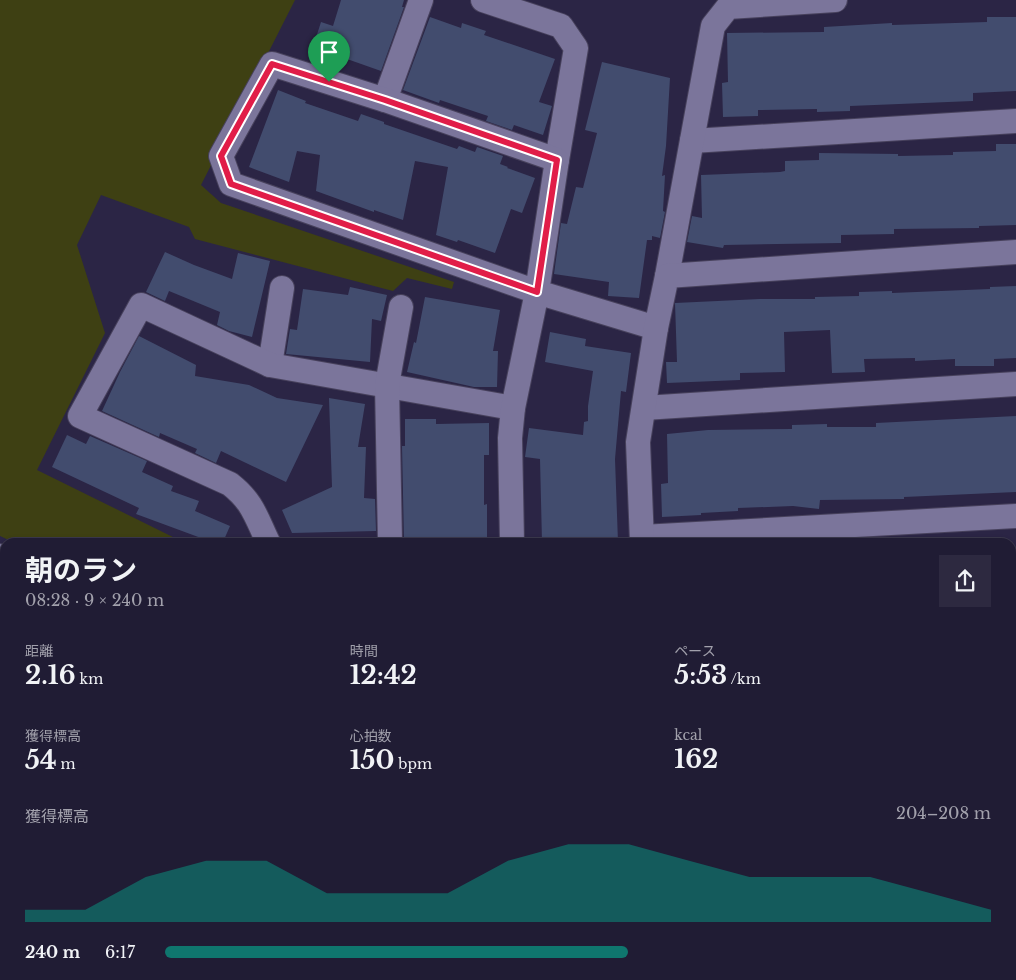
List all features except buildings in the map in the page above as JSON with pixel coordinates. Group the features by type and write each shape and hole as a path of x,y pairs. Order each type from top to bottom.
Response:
{"street":[{"path":"385,100 421,0"},
{"path":"483,0 561,26 576,48 537,292 513,408 510,438 512,538"},
{"path":"642,538 638,442 656,328 713,26 728,7 835,0"},
{"path":"557,160 385,100 272,64 221,156 231,184 537,292 656,328"},
{"path":"692,141 1016,121"},
{"path":"667,276 1016,252"},
{"path":"270,365 282,288"},
{"path":"266,538 250,504 243,494 230,484 80,416 141,304 270,365 513,408"},
{"path":"390,538 387,385 401,307"},
{"path":"644,408 1016,384"},
{"path":"673,538 1016,516"}],"shaded area":[{"path":"0,0 295,0 201,185 221,203 454,282 452,289 407,278 393,291 195,239 189,227 101,195 77,245 105,333 37,470 175,538 4,538 0,536"}],"route":[{"path":"272,64 329,82 557,160 537,292 231,184 221,156 272,64"}]}
